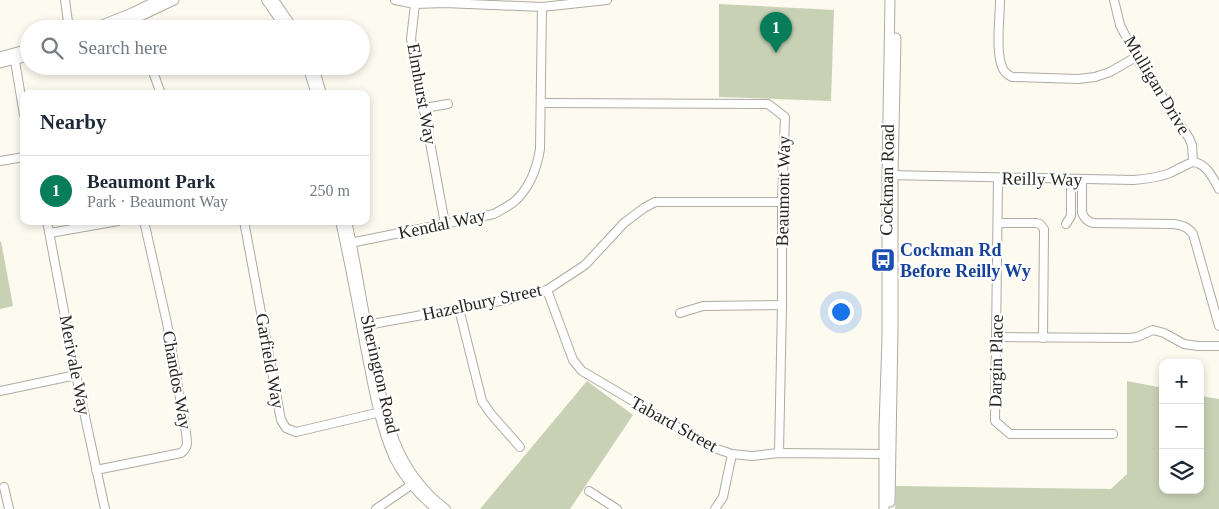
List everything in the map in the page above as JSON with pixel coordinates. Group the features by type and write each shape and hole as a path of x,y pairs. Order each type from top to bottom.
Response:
{"main road":[{"path":"126,20 158,0"},
{"path":"120,20 174,0"},
{"name":"Cockman Road","path":"884,509 893,331 890,175 890,0"},
{"name":"Cockman Road","path":"890,175 896,0"},
{"path":"0,63 20,53"},
{"path":"0,57 20,56"},
{"name":"Cockman Road","path":"887,454 890,509"}],"street":[{"path":"65,0 68,20"},
{"path":"266,0 280,20"},
{"path":"274,0 288,20"},
{"path":"396,0 415,4 444,1 542,7 607,0"},
{"path":"1000,0 999,53 1004,72 1012,77 1095,77 1110,72 1136,57"},
{"name":"Mulligan Drive","path":"1114,0 1120,25 1136,57 1190,138 1193,162"},
{"name":"Elmhurst Way","path":"415,4 411,39 445,224"},
{"name":"Kendal Way","path":"349,243 494,214 514,202 528,186 538,161 540,149 542,7"},
{"path":"133,16 135,20"},
{"path":"14,56 20,91"},
{"path":"154,75 160,90"},
{"path":"310,75 315,90"},
{"path":"317,75 321,90"},
{"name":"Beaumont Way","path":"541,103 768,104 784,117 779,453"},
{"path":"424,108 448,104"},
{"path":"0,161 20,158"},
{"path":"1193,162 1200,162 1219,189"},
{"name":"Reilly Way","path":"890,175 1133,180 1149,179 1168,174 1183,165 1193,162"},
{"name":"Dargin Place","path":"998,178 995,421 1010,434 1113,434"},
{"path":"1082,179 1082,213 1088,222 1172,224 1182,225 1189,229 1193,234 1219,326"},
{"path":"1066,224 1071,216 1071,188"},
{"name":"Hazelbury Street","path":"364,326 506,300 547,290 585,265 624,223 655,202 782,202"},
{"path":"998,223 1036,223 1040,224 1044,229 1043,338"},
{"name":"Merivale Way","path":"48,225 76,375 105,509"},
{"path":"50,233 95,225"},
{"name":"Chandos Way","path":"96,470 180,453 186,450 186,433 167,323 145,225"},
{"name":"Garfield Way","path":"245,225 280,420 286,428 296,432 382,412"},
{"name":"Sherington Road","path":"342,225 349,243"},
{"name":"Sherington Road","path":"347,225 356,298 394,456 436,509"},
{"name":"Tabard Street","path":"547,290 573,360 582,370 711,448 732,454 752,456 779,453 887,454"},
{"path":"680,313 703,306 782,305"},
{"path":"459,308 482,401 490,414 520,448"},
{"path":"996,338 1130,338 1152,330 1164,333 1184,344 1219,346"},
{"path":"0,391 76,375"},
{"path":"715,509 723,498 732,454"},
{"path":"376,509 414,483"},
{"name":"Sherington Road","path":"414,483 446,509"},
{"path":"4,487 10,509"},
{"path":"589,491 617,509"}],"green space":[{"path":"719,4 834,10 831,101 719,97"},
{"path":"0,242 13,306 0,309"},
{"path":"587,381 633,415 570,509 480,509"},
{"path":"1127,381 1159,387 1159,494 1204,494 1204,397 1219,399 1219,509 895,509 896,486 1111,489 1127,474"}],"place":[{"name":"Beaumont Park","path":"776,53"},
{"name":"Cockman Rd Before Reilly Wy","path":"883,260"}]}
